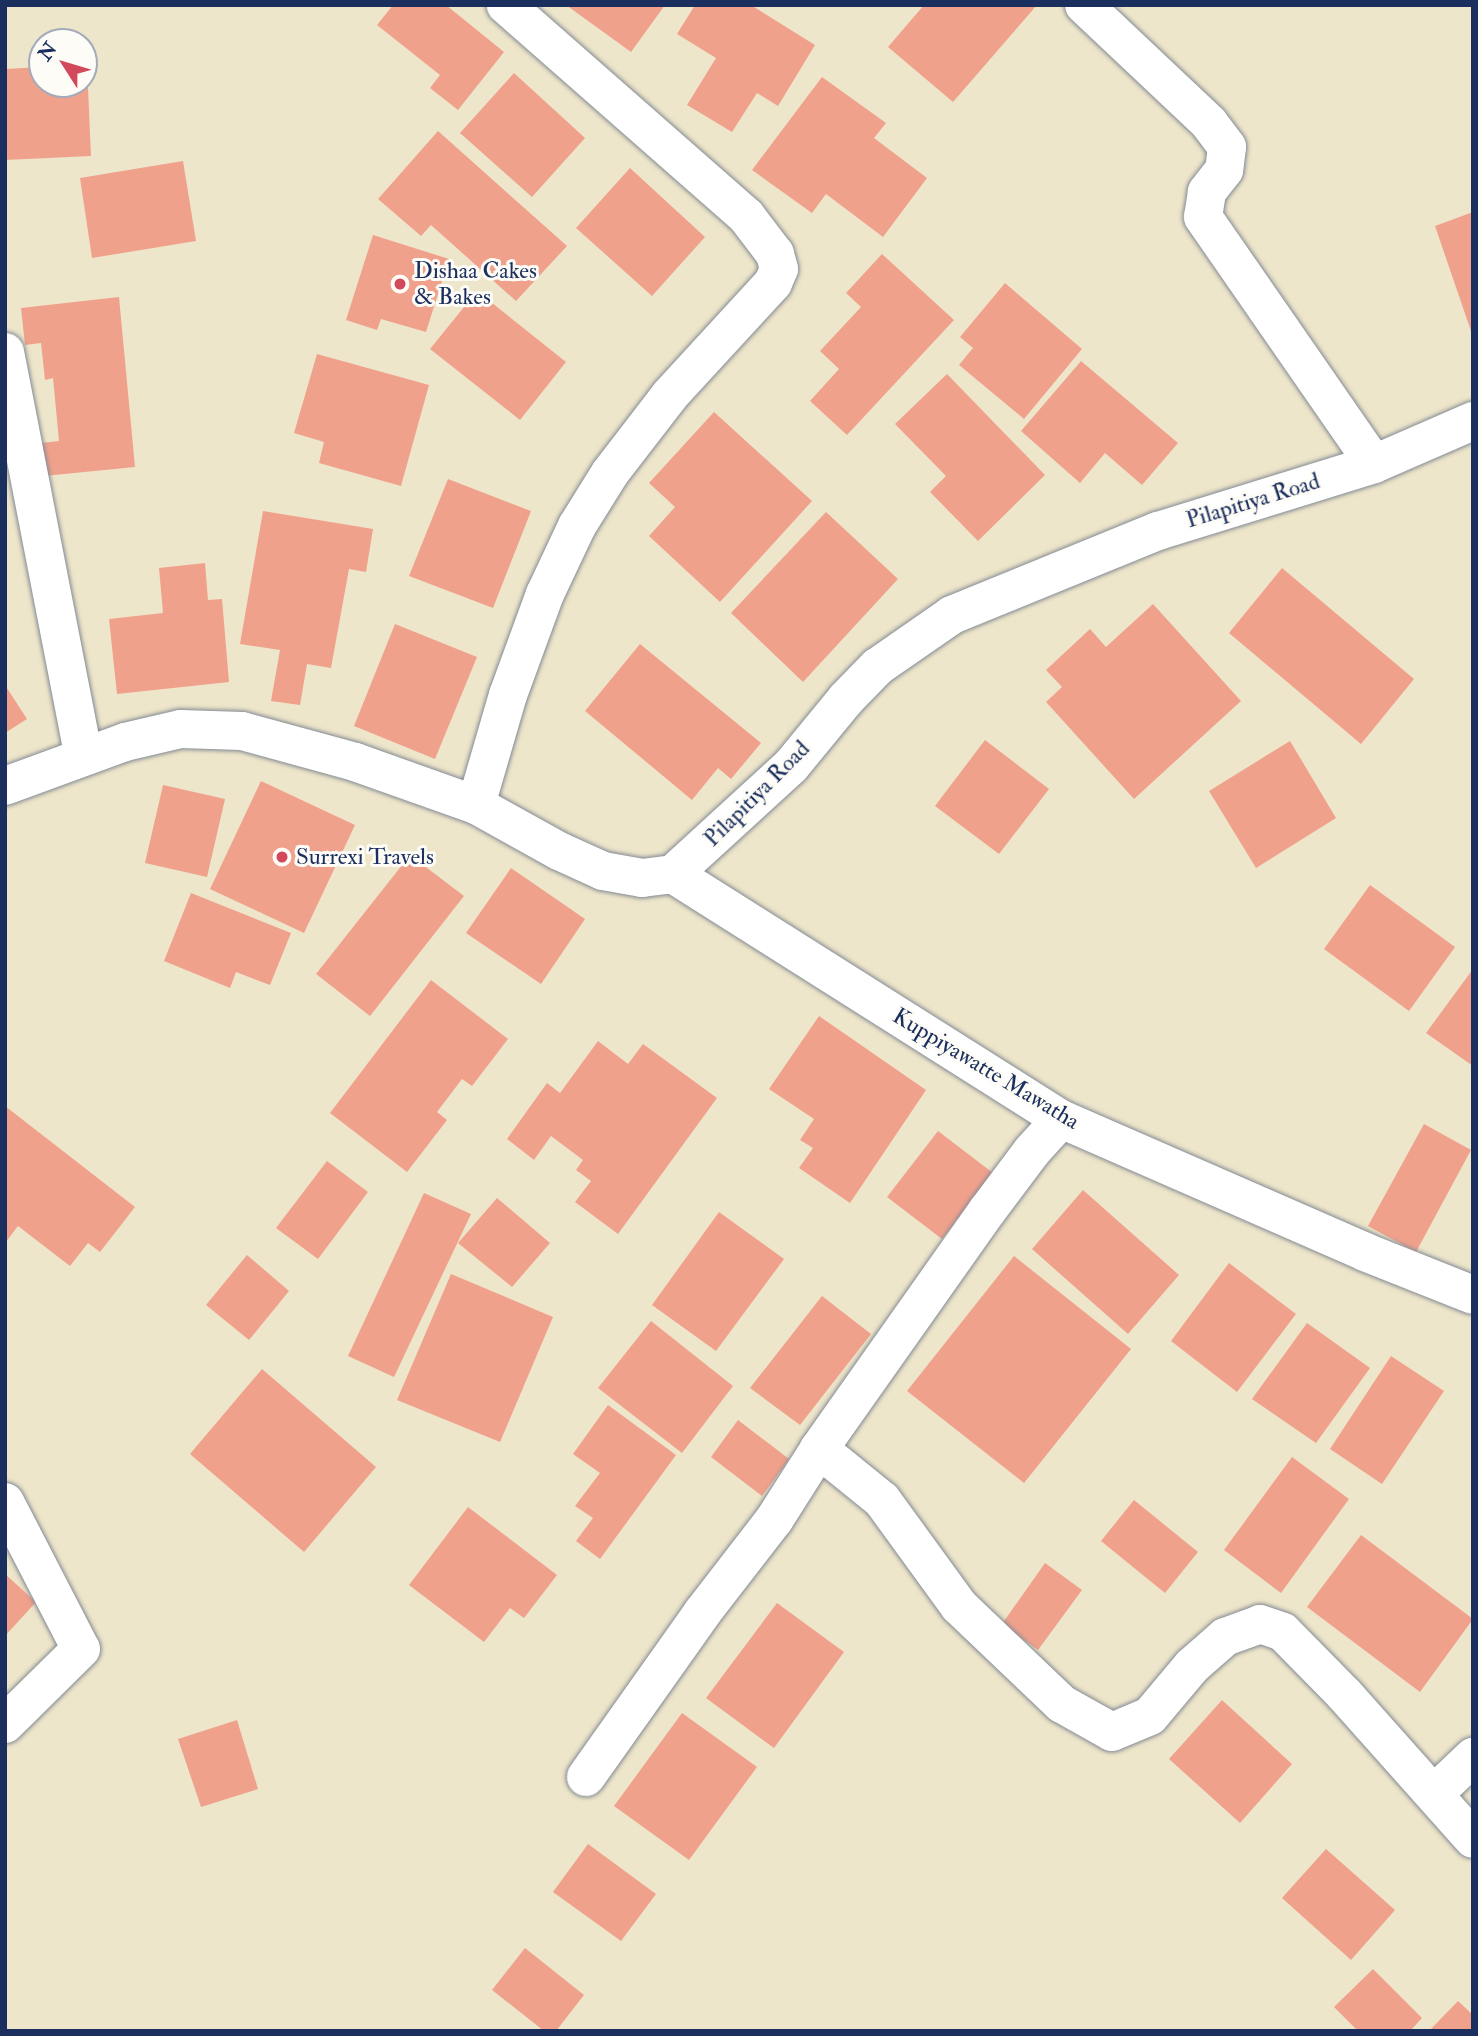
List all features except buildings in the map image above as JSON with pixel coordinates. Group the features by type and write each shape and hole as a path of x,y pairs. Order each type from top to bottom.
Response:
{"street":[{"path":"476,805 508,695 545,594 577,526 610,473 670,395 773,283 779,269 775,254 746,216 506,5"},
{"path":"1084,5 1209,123 1227,146 1224,170 1207,192 1203,217 1374,464"},
{"path":"5,352 83,755"},
{"name":"Pilapitiya Road","path":"673,874 791,766 846,699 877,667 952,615 1158,531 1374,464 1473,421"},
{"path":"5,786 83,755 181,729 242,731 355,762 476,805 559,851 603,871 642,878 673,874"},
{"name":"Kuppiyawatte Mawatha","path":"673,874 1061,1119 1365,1252 1473,1295"},
{"path":"586,1777 702,1613 774,1520 820,1448 1009,1181 1061,1119"},
{"path":"820,1448 882,1500 959,1606 1062,1704 1112,1732 1150,1716 1192,1666 1225,1637 1260,1624 1283,1632 1344,1694 1473,1839"},
{"path":"5,1502 81,1649 5,1724"},
{"path":"1434,1794 1473,1757"}],"place":[{"name":"Dishaa Cakes & Bakes","path":"400,284"},
{"name":"Surrexi Travels","path":"282,857"}]}
